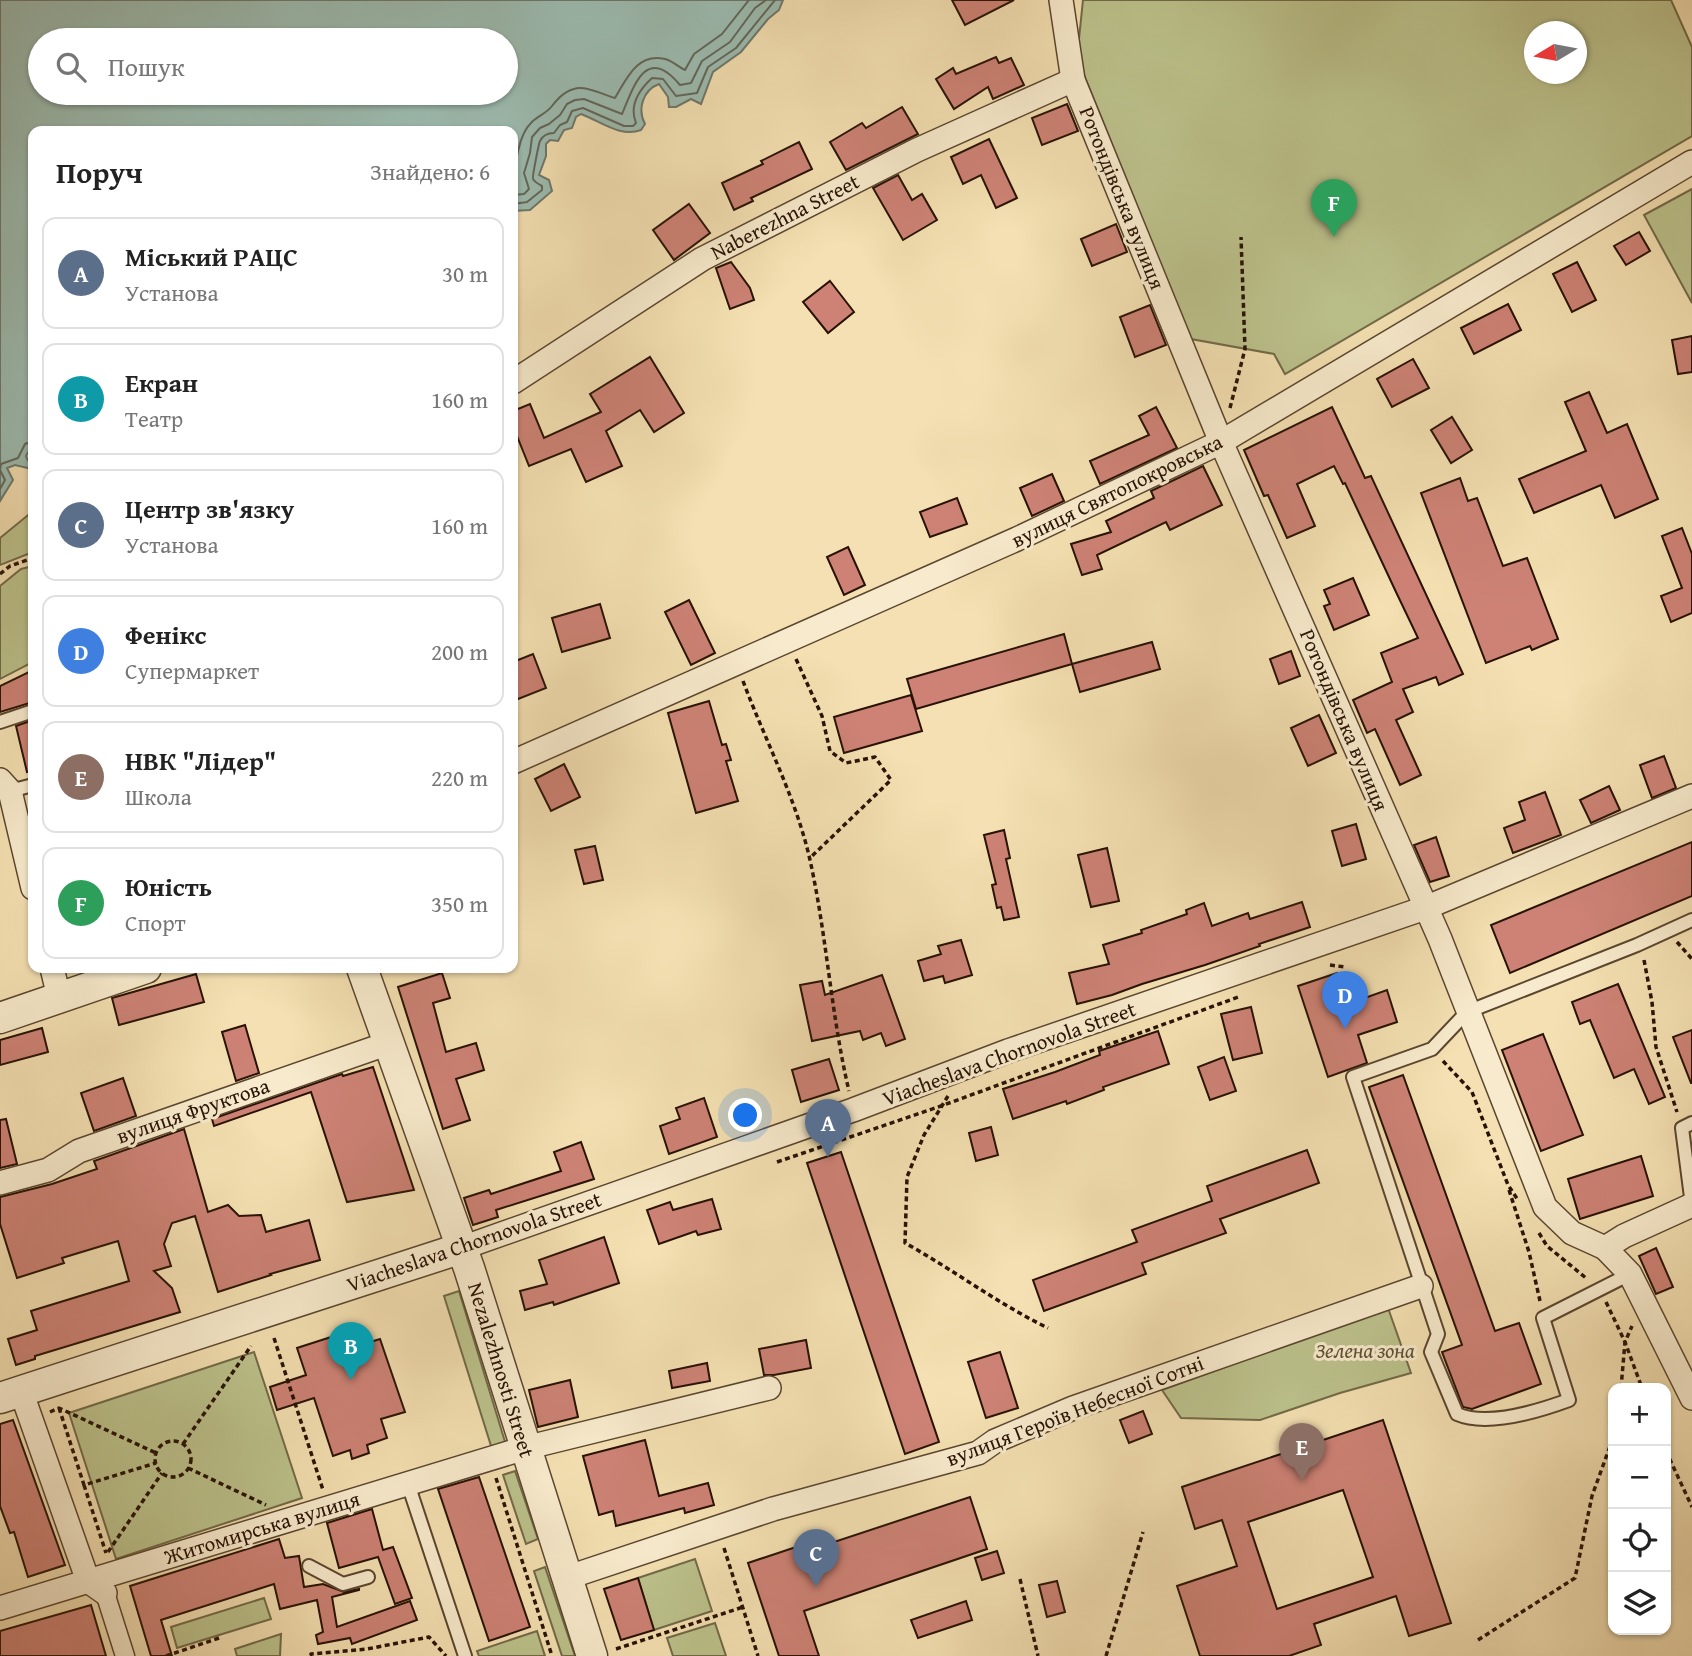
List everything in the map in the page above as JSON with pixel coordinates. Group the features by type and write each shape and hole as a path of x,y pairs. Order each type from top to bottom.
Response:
{"street":[{"name":"Ротондівська вулиця","path":"1061,0 1073,79 1221,442 1440,940 1545,1207 1572,1233 1605,1248 1630,1274 1692,1398"},
{"name":"Naberezhna Street","path":"518,379 702,259 917,150 1073,79"},
{"name":"вулиця Святопокровська","path":"518,760 1005,544 1221,442 1692,162"},
{"path":"5,786 28,870"},
{"name":"Viacheslava Chornovola Street","path":"17,1402 853,1110 1008,1051 1425,908 1692,796"},
{"path":"53,973 60,997"},
{"path":"0,1018 131,973"},
{"name":"Nezalezhnosti Street","path":"364,973 462,1248 566,1578 604,1652"},
{"name":"вулиця Фруктова","path":"0,1183 48,1170 79,1151 389,1043"},
{"path":"1605,1248 1624,1236 1692,1205"},
{"name":"вулиця Героїв Небесної Сотні","path":"566,1578 773,1509 978,1453 995,1441 1073,1408 1421,1286"},
{"name":"Житомирська вулиця","path":"0,1608 490,1458 769,1388"},
{"path":"17,1402 125,1656"}],"lane":[{"path":"0,722 28,713"},
{"path":"5,786 28,785"},
{"path":"1630,1274 1543,1318 1569,1401 1530,1414 1469,1419 1457,1414 1431,1352 1438,1334 1353,1076 1432,1049 1467,1012 1637,945 1692,920"},
{"path":"1687,1126 1692,1205"},
{"path":"408,1484 465,1656"},
{"path":"309,1566 343,1584 368,1577"}],"path":[{"path":"1221,442 1244,349 1241,237"},
{"path":"0,574 10,566 28,560"},
{"path":"787,642 822,716 830,751 846,763 875,757 891,780 810,858"},
{"path":"736,664 785,782 810,858 825,941 840,1054 853,1110"},
{"path":"1637,945 1645,963 1656,1047 1687,1126"},
{"path":"1327,964 1345,967"},
{"path":"942,1106 1250,993"},
{"path":"969,1068 924,1135 907,1177 905,1243 968,1280 1011,1310 1048,1328"},
{"path":"1508,1185 1529,1252 1543,1318"},
{"path":"1621,1383 1625,1342 1634,1321"},
{"path":"274,1339 329,1508"},
{"path":"184,1444 251,1346"},
{"path":"17,1402 59,1408 156,1453"},
{"path":"59,1408 106,1555"},
{"path":"169,1441 184,1444 191,1457 188,1468 184,1473 173,1477 162,1473 156,1462 156,1453 169,1441"},
{"path":"1478,1640 1575,1578 1592,1496 1610,1446"},
{"path":"490,1458 552,1656"},
{"path":"84,1485 156,1462"},
{"path":"1671,1462 1692,1507"},
{"path":"188,1468 293,1519"},
{"path":"92,1579 162,1473"},
{"path":"717,1528 758,1656"},
{"path":"1106,1656 1143,1532"},
{"path":"1020,1579 1038,1656"},
{"path":"604,1652 743,1607"},
{"path":"311,1655 367,1649 429,1637 446,1656"},
{"path":"166,1656 219,1639"},
{"path":"367,1649 369,1656"}],"green space":[{"path":"1083,0 1671,0 1692,47 1692,136 1285,374 1274,354 1191,339 1077,58"},
{"path":"1692,189 1692,303 1644,215"},
{"path":"28,515 28,554 0,565 0,538"},
{"path":"28,567 28,665 0,679 0,586 21,569"},
{"path":"459,1291 506,1445 492,1449 444,1296"},
{"name":"Зелена зона","path":"1388,1308 1411,1373 1260,1420 1181,1418 1162,1390"},
{"path":"254,1352 302,1498 116,1559 69,1413"},
{"path":"515,1471 538,1539 526,1544 503,1475"},
{"path":"695,1559 712,1611 654,1630 638,1578"},
{"path":"545,1567 575,1656 562,1656 534,1571"},
{"path":"264,1598 271,1619 177,1648 171,1627"},
{"path":"715,1623 726,1656 673,1656 667,1638"},
{"path":"537,1631 545,1656 479,1656 477,1651"},
{"path":"281,1634 280,1656 237,1656 235,1649"}],"water":[{"path":"0,0 783,0 779,10 768,19 741,52 713,72 701,104 691,99 676,107 669,107 668,97 659,84 645,95 642,112 645,124 641,130 626,132 581,114 576,117 572,128 564,130 558,141 550,140 546,144 546,156 539,175 549,180 552,191 530,210 518,211 518,126 28,126 28,468 15,465 7,468 13,480 0,501"}],"building":[{"path":"952,0 1014,0 965,25"},
{"path":"996,57 999,63 1011,58 1024,85 993,99 988,87 954,109 936,79 953,68 956,74"},
{"path":"1067,104 1078,131 1042,145 1032,118"},
{"path":"902,107 918,134 846,170 830,142 862,123 866,128"},
{"path":"989,139 1017,198 996,208 981,175 963,184 951,157"},
{"path":"799,142 812,169 751,198 753,201 734,210 722,183 763,164 761,161"},
{"path":"898,175 912,200 922,194 937,220 903,240 873,188"},
{"path":"689,204 710,233 674,260 653,230"},
{"path":"1116,224 1127,252 1092,266 1081,239"},
{"path":"1639,232 1650,251 1626,265 1614,246"},
{"path":"731,262 750,288 754,300 730,309 716,268"},
{"path":"1577,262 1596,300 1572,312 1553,274"},
{"path":"830,281 854,312 828,333 803,302"},
{"path":"1508,304 1521,330 1474,354 1461,328"},
{"path":"1150,305 1166,345 1135,357 1120,317"},
{"path":"1692,336 1692,372 1678,374 1672,340"},
{"path":"650,357 684,413 654,432 640,410 606,431 622,466 586,482 571,449 529,466 518,438 518,409 530,404 544,438 601,412 590,394"},
{"path":"1413,359 1429,388 1392,407 1377,379"},
{"path":"1589,392 1607,433 1627,424 1658,499 1615,518 1601,485 1534,513 1519,479 1586,451 1565,402"},
{"path":"1156,407 1177,448 1100,484 1090,461 1149,435 1139,416"},
{"path":"1332,407 1365,478 1371,476 1463,674 1439,685 1436,677 1403,689 1413,712 1396,720 1421,775 1400,785 1375,729 1367,733 1353,700 1392,682 1381,653 1418,638 1345,483 1343,484 1334,466 1297,484 1315,526 1287,538 1268,495 1264,496 1244,450"},
{"path":"1452,417 1472,450 1451,463 1431,430"},
{"path":"1203,466 1222,505 1170,530 1166,522 1097,555 1102,569 1082,575 1071,544 1111,532 1106,521 1154,498 1151,491"},
{"path":"1052,474 1064,501 1032,516 1020,488"},
{"path":"1460,478 1468,501 1477,498 1503,566 1527,558 1558,639 1532,650 1530,646 1486,663 1421,493"},
{"path":"957,498 967,524 930,537 920,512"},
{"path":"1682,528 1692,554 1692,613 1671,622 1661,596 1682,588 1662,536"},
{"path":"848,547 865,585 844,595 827,557"},
{"path":"1353,578 1369,615 1334,630 1324,606 1330,604 1324,590"},
{"path":"689,600 715,653 691,665 665,612"},
{"path":"600,604 610,638 562,652 552,618"},
{"path":"1064,634 1072,664 916,709 907,679"},
{"path":"1152,642 1160,669 1080,692 1072,664"},
{"path":"1291,651 1300,676 1279,684 1270,659"},
{"path":"533,654 546,688 518,699 518,660"},
{"path":"28,672 28,704 0,712 0,686"},
{"path":"911,695 922,731 844,753 834,717"},
{"path":"709,701 722,745 726,744 731,760 726,761 738,801 696,813 668,713"},
{"path":"1319,715 1336,753 1308,766 1291,728"},
{"path":"28,722 28,772 27,772 16,726"},
{"path":"1664,756 1676,788 1652,798 1640,765"},
{"path":"564,764 580,797 551,811 535,779"},
{"path":"1609,786 1620,810 1591,823 1580,800"},
{"path":"1545,792 1561,835 1513,853 1504,828 1525,820 1519,802"},
{"path":"1356,824 1366,859 1342,866 1332,831"},
{"path":"1004,830 1010,858 1006,859 1019,917 1004,920 1001,907 997,908 992,885 996,884 984,835"},
{"path":"1436,837 1449,876 1430,882 1414,845"},
{"path":"1692,842 1692,896 1510,973 1491,925"},
{"path":"595,846 603,880 584,884 575,850"},
{"path":"1107,848 1119,901 1091,907 1078,855"},
{"path":"1302,902 1310,927 1205,965 1077,1004 1069,973 1109,964 1103,945 1142,933 1141,930 1187,914 1186,910 1204,903 1212,926 1248,913 1250,919"},
{"path":"961,940 972,975 945,983 943,976 924,981 918,961 941,954 938,946"},
{"path":"442,973 450,998 433,1003 446,1052 476,1043 484,1070 456,1079 470,1120 443,1129 398,987"},
{"path":"1337,973 1343,992 1358,987 1362,999 1387,990 1397,1022 1358,1035 1367,1063 1328,1077 1298,986"},
{"path":"196,974 204,1002 119,1025 112,998"},
{"path":"882,975 905,1039 886,1046 881,1033 863,1040 860,1031 812,1041 800,985 822,981 825,995"},
{"path":"1618,984 1665,1097 1649,1104 1634,1069 1614,1078 1590,1020 1580,1024 1572,1002"},
{"path":"1251,1007 1262,1053 1233,1060 1221,1014"},
{"path":"245,1025 259,1073 236,1081 222,1032"},
{"path":"42,1028 48,1052 0,1065 0,1040"},
{"path":"1692,1030 1692,1083 1691,1083 1673,1037"},
{"path":"1158,1031 1169,1064 1103,1087 1104,1090 1067,1104 1066,1101 1013,1119 1003,1089 1055,1072 1100,1055 1099,1051"},
{"path":"1543,1034 1583,1135 1541,1151 1502,1050"},
{"path":"1224,1057 1236,1091 1210,1100 1198,1067"},
{"path":"829,1059 839,1090 801,1102 792,1070"},
{"path":"373,1067 414,1190 347,1202 311,1092 214,1126 212,1119 342,1074 343,1076"},
{"path":"1403,1075 1495,1331 1519,1323 1541,1384 1472,1409 1463,1407 1442,1352 1462,1345 1369,1087"},
{"path":"123,1078 136,1116 94,1131 81,1093"},
{"path":"704,1098 717,1137 669,1154 660,1126 680,1119 676,1108"},
{"path":"6,1119 17,1164 0,1168 0,1120"},
{"path":"991,1127 998,1155 976,1161 969,1133"},
{"path":"184,1129 208,1212 228,1205 239,1216 261,1215 266,1232 309,1220 320,1260 218,1292 195,1216 172,1223 164,1244 171,1266 154,1271 172,1288 180,1312 35,1356 35,1359 16,1365 8,1339 37,1330 31,1311 129,1281 118,1241 62,1258 64,1263 17,1278 0,1224 0,1197 97,1169 94,1161"},
{"path":"581,1142 594,1179 496,1210 498,1217 473,1225 464,1198 489,1190 491,1194 561,1171 554,1152"},
{"path":"1307,1150 1319,1183 1220,1219 1226,1233 1142,1263 1146,1274 1044,1311 1033,1280 1137,1242 1132,1230 1212,1201 1207,1186"},
{"path":"841,1152 939,1442 905,1454 807,1163"},
{"path":"1641,1156 1653,1196 1580,1219 1568,1179"},
{"path":"712,1199 721,1229 698,1235 696,1231 659,1244 647,1210 670,1202 673,1210"},
{"path":"604,1237 619,1283 554,1305 553,1302 525,1310 520,1291 547,1284 539,1260"},
{"path":"1656,1248 1673,1287 1656,1294 1639,1256"},
{"path":"359,1328 364,1344 380,1339 405,1412 381,1419 387,1438 367,1445 369,1453 352,1459 350,1450 333,1456 314,1398 277,1410 270,1387 306,1375 297,1348"},
{"path":"806,1340 811,1368 764,1375 759,1349"},
{"path":"1000,1352 1018,1408 986,1418 968,1362"},
{"path":"707,1363 710,1381 672,1388 669,1371"},
{"path":"570,1380 578,1417 538,1427 529,1390"},
{"path":"1143,1411 1152,1434 1129,1443 1120,1420"},
{"path":"13,1420 65,1565 28,1577 14,1532 10,1533 0,1506 0,1424"},
{"path":"1383,1420 1451,1623 1409,1636 1396,1596 1314,1624 1321,1645 1289,1656 1200,1656 1177,1586 1237,1566 1222,1520 1195,1529 1182,1487","holes":["1343,1490 1373,1577 1277,1609 1248,1522"]},
{"path":"645,1440 659,1496 708,1483 714,1505 685,1513 684,1508 616,1526 613,1511 599,1515 583,1456"},
{"path":"479,1477 530,1627 489,1641 438,1489"},
{"path":"970,1497 987,1549 804,1611 819,1656 779,1656 748,1563 802,1545 804,1552"},
{"path":"372,1509 383,1550 393,1547 412,1598 395,1604 378,1557 339,1568 327,1523"},
{"path":"279,1539 285,1558 299,1556 304,1587 323,1584 344,1592 359,1589 332,1597 337,1627 410,1601 417,1620 352,1644 350,1638 318,1644 316,1635 323,1632 317,1600 280,1609 274,1584 161,1620 172,1656 151,1656 130,1586"},
{"path":"997,1551 1004,1573 982,1580 975,1558"},
{"path":"638,1578 654,1630 621,1640 604,1589"},
{"path":"1057,1581 1065,1612 1047,1617 1039,1585"},
{"path":"966,1601 972,1620 918,1638 911,1620"},
{"path":"91,1605 106,1656 0,1656 0,1631"}],"place":[{"name":"Юність","path":"1334,237"},
{"name":"Фенікс","path":"1345,1029"},
{"name":"Міський РАЦС","path":"828,1157"},
{"name":"Екран","path":"351,1380"},
{"name":"НВК \"Лідер\"","path":"1302,1481"},
{"name":"Центр зв'язку","path":"816,1587"}]}
